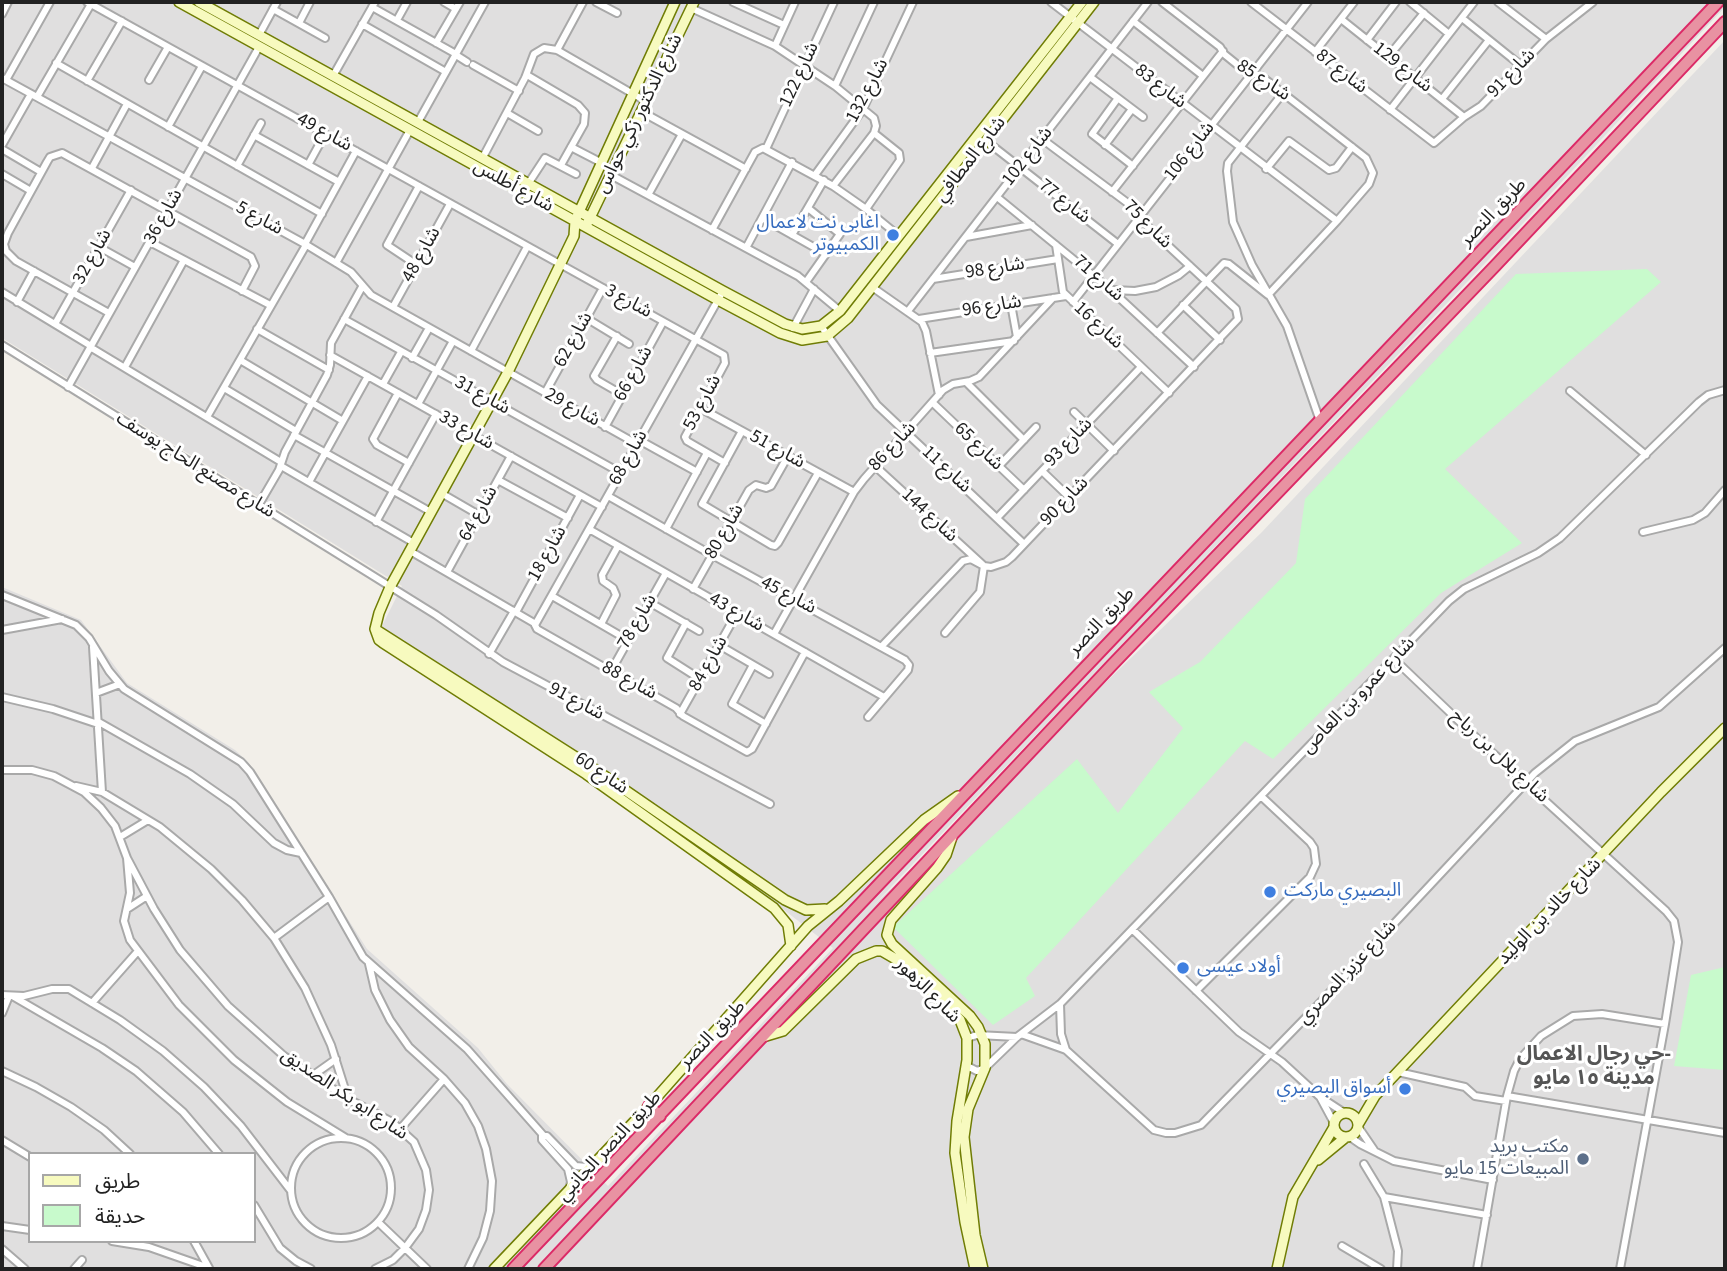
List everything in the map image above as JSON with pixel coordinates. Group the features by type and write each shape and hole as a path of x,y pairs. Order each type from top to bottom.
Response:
{"highway":[{"name":"طريق النصر","path":"513,1269 1718,2"},
{"name":"طريق النصر","path":"544,1269 1725,22"},
{"path":"1482,252 1495,266"},
{"path":"1172,574 1176,585 1186,589"},
{"path":"1157,590 1167,594 1171,605"},
{"path":"649,1105 660,1116"}],"street":[{"path":"2,13 8,2"},
{"path":"4,79 50,2"},
{"name":"شارع أطلس","path":"179,2 259,47 399,118 418,122 480,163 577,217 793,328"},
{"name":"شارع أطلس","path":"199,2 333,76 399,118 410,130 528,184 577,217"},
{"path":"259,35 277,2"},
{"path":"299,23 310,2"},
{"path":"397,20 407,2"},
{"path":"436,43 458,5 444,2"},
{"path":"418,122 485,2"},
{"path":"557,50 583,2"},
{"path":"596,2 617,13"},
{"name":"شارع الدكتور زكي حواس","path":"577,217 675,2"},
{"path":"733,2 743,4 784,25"},
{"path":"775,46 795,2"},
{"name":"شارع 122","path":"766,149 834,2"},
{"path":"835,86 874,2"},
{"name":"شارع 132","path":"815,175 863,109 911,2"},
{"name":"شارع 83","path":"1051,2 1337,221"},
{"name":"شارع المطافي","path":"1074,20 1082,2"},
{"name":"شارع المطافي","path":"844,315 872,288 982,138 1074,20 1094,2"},
{"name":"شارع 102","path":"908,311 1148,2"},
{"name":"شارع 85","path":"1162,2 1220,47 1235,63 1252,74 1261,76 1366,158 1372,167 1372,179 1337,221"},
{"name":"شارع 106","path":"1073,302 1308,2"},
{"path":"1315,52 1354,2"},
{"path":"1367,40 1396,2"},
{"path":"1410,2 1449,34"},
{"path":"1390,110 1474,2"},
{"path":"1498,2 1546,39"},
{"name":"شارع 91","path":"1430,141 1436,142 1481,106 1546,39 1593,2"},
{"path":"41,172 2,147 57,63 89,3"},
{"name":"شارع 49","path":"89,3 560,264"},
{"name":"شارع 87","path":"1256,3 1430,141"},
{"path":"333,76 374,4 519,91"},
{"path":"692,5 775,46 804,64 835,86 876,122 874,133 833,186"},
{"name":"شارع الدكتور زكي حواس","path":"588,222 692,5"},
{"path":"273,9 326,38"},
{"path":"1388,57 1424,13"},
{"path":"1462,18 1520,64"},
{"name":"شارع 129","path":"1340,19 1464,117"},
{"path":"88,81 122,21"},
{"path":"1133,21 1203,76"},
{"path":"362,24 446,72"},
{"path":"1442,99 1489,40"},
{"path":"149,80 168,47"},
{"name":"شارع 36","path":"68,387 259,47"},
{"path":"480,163 538,50 551,47 647,102"},
{"path":"1112,192 1223,51"},
{"path":"57,63 322,214"},
{"path":"168,127 202,65"},
{"path":"527,75 582,108 584,124 561,165"},
{"path":"1090,77 1143,117"},
{"name":"شارع 5","path":"4,79 306,245 351,272 370,295 508,372"},
{"path":"1283,93 1228,163 1227,171 1233,222 1252,265 1282,315 1320,421"},
{"path":"1118,98 1092,132 1133,166"},
{"path":"92,168 127,104"},
{"path":"1105,145 1132,109"},
{"path":"642,112 746,169"},
{"path":"507,113 538,131"},
{"path":"237,166 261,122"},
{"path":"336,263 410,130"},
{"path":"866,209 900,160 899,153 874,133"},
{"path":"307,165 325,134"},
{"path":"648,195 681,134"},
{"path":"254,135 339,182"},
{"name":"شارع المطافي","path":"844,315 899,236 982,138"},
{"name":"شارع 77","path":"982,138 1118,244"},
{"name":"شارع 75","path":"1042,139 1136,210 1238,312 1237,322"},
{"path":"1266,169 1289,141 1329,170 1334,169 1352,146"},
{"path":"571,148 602,163"},
{"path":"712,230 757,149 766,149 824,180 899,236"},
{"path":"207,417 270,306 278,298 356,151"},
{"path":"109,313 10,257 6,251 5,238 50,157 56,154 68,154 253,259 254,269 242,291"},
{"path":"528,184 545,158 576,174"},
{"path":"746,248 792,162"},
{"path":"2,174 31,191"},
{"path":"611,175 806,282 844,315"},
{"path":"792,235 824,180"},
{"path":"417,265 388,247 387,243 419,186"},
{"name":"شارع 32","path":"55,324 131,190"},
{"name":"شارع 71","path":"997,197 1094,275 1194,367"},
{"name":"شارع 48","path":"393,307 450,204"},
{"path":"806,282 840,233 807,208"},
{"name":"شارع 60","path":"577,217 574,236 508,372 390,587 375,629 379,640 565,755 727,867 795,906 806,910 829,908"},
{"path":"762,218 827,254"},
{"path":"1268,295 1337,221"},
{"name":"شارع أطلس","path":"588,222 718,300 793,338 813,340 827,336"},
{"name":"شارع 60","path":"574,236 588,222"},
{"path":"966,237 1032,225"},
{"path":"150,242 270,306"},
{"name":"شارع 16","path":"1056,244 1062,291 1169,393"},
{"path":"99,247 135,267"},
{"path":"471,351 527,247"},
{"path":"2,258 6,251"},
{"name":"شارع 98","path":"933,279 1058,259"},
{"path":"125,367 184,260"},
{"path":"1157,332 1221,264 1226,263 1268,295"},
{"name":"شارع 3","path":"560,264 696,340"},
{"path":"1111,290 1135,291 1156,287 1190,266"},
{"path":"18,302 34,271"},
{"path":"258,506 329,370 331,342 362,288"},
{"name":"شارع 62","path":"545,393 603,288"},
{"path":"872,288 919,318 926,331 939,395"},
{"path":"814,289 793,328 812,329 844,315"},
{"name":"شارع 68","path":"535,625 723,290"},
{"name":"شارع 88","path":"2,292 376,522 447,572 515,612 537,629 747,752 751,751 805,652"},
{"name":"شارع 96","path":"919,318 1066,296"},
{"name":"شارع 86","path":"774,634 854,492 875,466 939,395 953,384 979,377 1053,298"},
{"path":"930,353 1015,339 1011,304"},
{"path":"1184,305 1220,340"},
{"path":"827,336 844,315"},
{"path":"586,318 629,344"},
{"name":"شارع 31","path":"344,319 621,473"},
{"name":"شارع 66","path":"606,427 663,322"},
{"name":"شارع 90","path":"881,647 963,561 971,559 984,566 1006,562 1237,322"},
{"name":"شارع 11","path":"821,326 874,401 1024,544"},
{"path":"412,358 429,328"},
{"path":"257,329 329,370"},
{"path":"617,336 594,377 623,395"},
{"name":"شارع 53","path":"696,340 724,355 726,359 685,439 725,463"},
{"path":"418,404 453,341"},
{"name":"شارع مصنع الحاج يوسف","path":"2,345 390,587"},
{"path":"383,384 401,352"},
{"name":"شارع 33","path":"330,355 602,507"},
{"path":"240,360 343,421"},
{"name":"شارع 93","path":"997,518 1141,367"},
{"name":"شارع 29","path":"508,372 606,427 697,472"},
{"path":"309,482 368,376"},
{"path":"966,382 1024,440"},
{"path":"224,388 326,453 431,512"},
{"name":"شارع عمرو بن العاص","path":"985,1068 1019,1036 1060,1004 1464,589 1538,553 1560,538 1699,402 1725,390"},
{"path":"1570,391 1646,455"},
{"path":"398,393 373,439 377,445 409,463"},
{"name":"شارع 65","path":"933,403 1024,490"},
{"name":"شارع 51","path":"700,408 854,492"},
{"path":"1074,412 1114,451"},
{"path":"376,522 436,414"},
{"path":"999,466 1036,427"},
{"path":"742,431 702,504 771,545 777,545 818,473"},
{"path":"666,529 707,453"},
{"name":"شارع 64","path":"447,572 511,456"},
{"name":"شارع 80","path":"693,589 751,487 771,486 788,456"},
{"name":"شارع 144","path":"875,466 984,566"},
{"path":"1042,471 1069,497"},
{"path":"498,480 568,518"},
{"path":"1643,532 1693,520 1716,503 1725,490"},
{"path":"441,493 479,515"},
{"name":"شارع 18","path":"489,654 580,495"},
{"name":"شارع 45","path":"608,496 905,660 909,667 867,717"},
{"name":"شارع 43","path":"589,530 884,697"},
{"path":"601,624 616,595 613,588 603,581 602,575 618,546"},
{"path":"945,633 980,592 984,566"},
{"name":"شارع 78","path":"611,671 666,573"},
{"name":"شارع 91","path":"390,587 436,615 489,654 770,804"},
{"path":"2,595 62,618 81,629 93,642 109,671 120,684 241,762 250,772 369,964 467,1049 543,1135 547,1136 570,1166 571,1182 568,1191"},
{"path":"552,596 628,640"},
{"path":"649,602 699,631"},
{"name":"شارع 84","path":"680,714 737,613"},
{"path":"2,630 62,618"},
{"path":"686,623 667,658 700,679"},
{"path":"93,642 102,792"},
{"path":"719,645 769,674"},
{"name":"شارع عزيز المصري","path":"1019,1036 1066,1050 1154,1129 1166,1133 1193,1129 1208,1120 1526,783 1554,757 1575,741 1659,707 1725,648"},
{"name":"شارع بلال بن رباح","path":"1394,659 1674,921 1678,942 1620,1269"},
{"path":"753,665 732,704 765,724"},
{"path":"96,693 120,684"},
{"path":"2,696 97,722 190,774 233,804 274,842 287,850 301,853"},
{"name":"شارع خالد بن الوليد","path":"1359,1126 1375,1096 1605,855 1661,792 1725,728"},
{"path":"2,764 43,772 75,786 102,792 148,820 227,884 274,938 310,997 348,1099"},
{"path":"2,770 20,769"},
{"path":"75,786 101,808 120,837 127,858 130,881 126,932 180,1005 233,1060 287,1102 346,1138 373,1149 383,1160 389,1174 391,1196 386,1210 378,1222 366,1232 336,1238 320,1234 302,1219 294,1206 291,1191 295,1168 303,1154 322,1141 346,1138"},
{"name":"طريق النصر الجانبي","path":"494,1269 649,1105 808,926 839,901 923,820 965,791"},
{"path":"1196,991 1310,877 1316,864 1314,848 1310,842 1262,797"},
{"path":"120,837 148,820"},
{"name":"شارع الزهور","path":"952,837 946,855 937,868 891,920 887,935 892,944 970,1016 982,1035 986,1049 985,1068 968,1109 964,1138 975,1235 984,1269"},
{"name":"شارع ابو بكر الصديق","path":"127,858 180,950 211,988 265,1040 312,1076 401,1128 419,1151 429,1190 423,1220 405,1248"},
{"name":"شارع 60","path":"727,867 782,915 791,935 791,946"},
{"path":"127,909 147,896"},
{"path":"274,938 329,897"},
{"path":"1133,930 1239,1032 1292,1070 1321,1097 1355,1116 1374,1150"},
{"path":"92,1003 138,951"},
{"name":"شارع الزهور","path":"763,1037 783,1031 856,960 876,951 883,951 894,958 950,1009 960,1020 967,1038 967,1066 955,1145 965,1222 975,1269"},
{"path":"369,964 375,990 394,1027 417,1056 444,1079 465,1103 478,1126 486,1149 491,1171 492,1198 487,1225 468,1269"},
{"path":"7,996 63,988 74,991 153,1043 204,1087 241,1126 291,1191"},
{"path":"2,1013 7,996"},
{"path":"7,996 85,1037 136,1071 183,1112 217,1152"},
{"path":"1060,1004 1061,1034 1066,1050"},
{"path":"1477,1269 1507,1098 1520,1059 1541,1036 1564,1020 1584,1014 1602,1014 1665,1024"},
{"path":"967,1038 982,1035 1019,1036"},
{"path":"312,1076 335,1059"},
{"path":"967,1066 977,1070 985,1068"},
{"path":"2,1071 71,1107 104,1130 128,1152"},
{"path":"1398,1072 1465,1087 1475,1096 1507,1098 1725,1133"},
{"path":"401,1128 444,1079"},
{"name":"شارع خالد بن الوليد","path":"1345,1112 1375,1096"},
{"path":"1321,1097 1339,1135 1394,1161 1493,1180"},
{"path":"1277,1269 1293,1196 1337,1116 1345,1112"},
{"path":"1309,1169 1359,1126"},
{"path":"2,1140 28,1156"},
{"path":"570,1166 582,1168 594,1164"},
{"path":"1364,1164 1384,1197 1398,1251 1397,1269"},
{"path":"1384,1197 1487,1215"},
{"path":"256,1208 280,1248 311,1269"},
{"path":"378,1222 427,1269"},
{"path":"2,1226 28,1230"},
{"path":"128,1243 149,1247 209,1268"},
{"path":"195,1243 209,1268"},
{"path":"1342,1246 1381,1269"},
{"path":"375,1269 393,1260 405,1248"},
{"path":"2,1249 25,1269"},
{"path":"77,1269 82,1260"}],"shaded area":[{"path":"2,2 1725,2 1725,7 1529,217 873,906 1261,533 1725,40 1725,1269 2,1269 2,587 81,620 127,683 235,750 248,762 367,949 478,1048 507,1084 608,1186 833,948 743,878 379,632 402,586 2,338"}],"green space":[{"path":"1647,269 1661,282 1445,469 1522,543 1441,593 1273,759 1245,741 1026,978 1035,996 993,1025 893,927 1077,759 1118,813 1183,728 1149,692 1200,662 1296,563 1305,499 1516,274"},
{"path":"1725,967 1725,1070 1674,1066 1691,975"}],"place":[{"name":"اغابى نت لاعمال الكمبيوتر","path":"893,235"},
{"name":"البصيري ماركت","path":"1270,892"},
{"name":"أولاد عيسى","path":"1183,968"},
{"name":"أسواق البصيري","path":"1405,1089"},
{"name":"مكتب بريد المبيعات 15 مايو","path":"1583,1159"}],"district":[{"name":"حي رجال الاعمال- مدينة ١٥ مايو","path":"1594,1067"}]}
